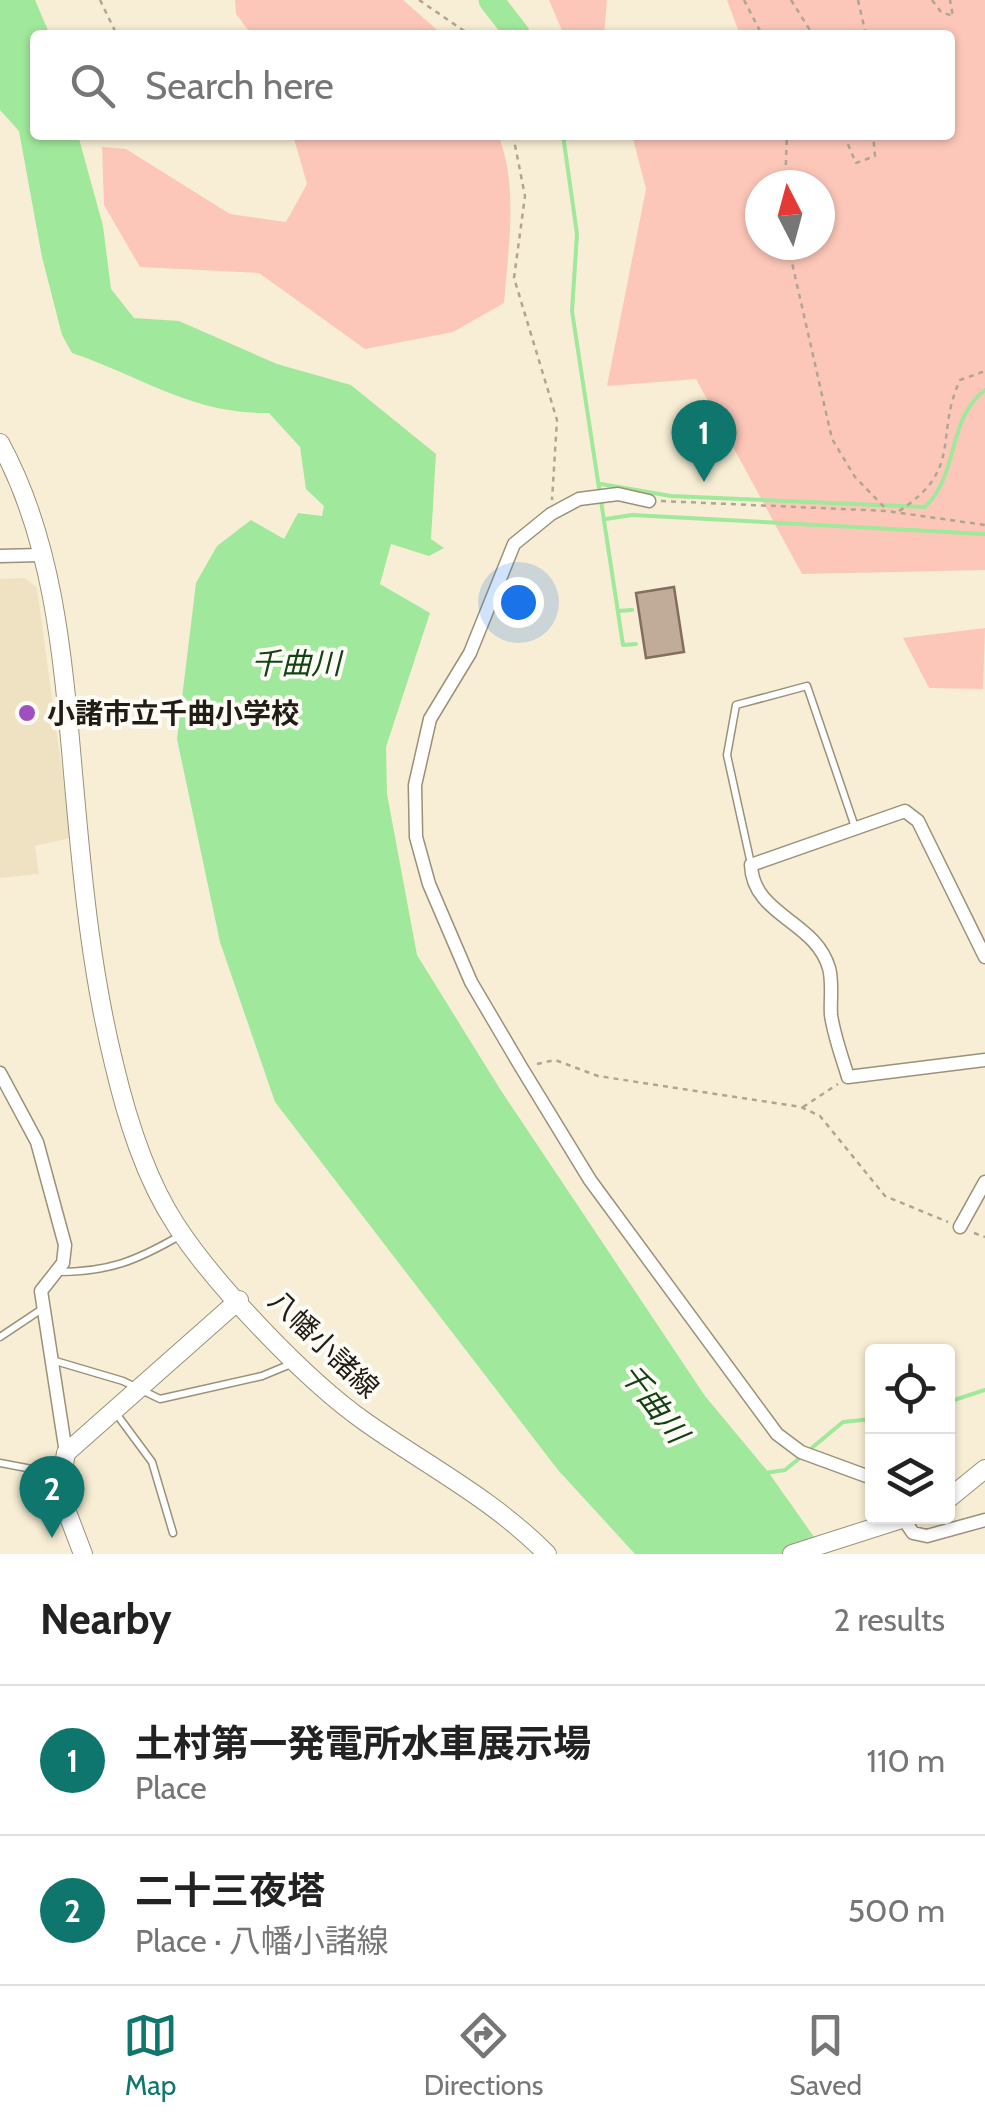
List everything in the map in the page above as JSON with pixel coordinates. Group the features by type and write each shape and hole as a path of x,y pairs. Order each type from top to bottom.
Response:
{"street":[{"path":"0,443 18,476 42,555 63,663 81,867 99,1002 122,1100 146,1166 183,1234 239,1300"},
{"path":"649,501 618,494 578,499 551,514 514,544 470,654 430,719 415,785 416,837 429,884 471,982 590,1180 776,1434 801,1452 865,1475"},
{"path":"0,556 42,555"},
{"path":"985,957 918,821 905,812 751,865 752,884 759,898 790,918 829,966 832,1018 848,1077 985,1060"},
{"path":"0,1073 37,1142 64,1245 63,1263 41,1291 42,1309 66,1453 59,1474 62,1502 83,1554"},
{"path":"960,1227 985,1182"},
{"name":"八幡小諸線","path":"66,1453 144,1389 239,1300 296,1362 360,1418 480,1495 547,1554"},
{"path":"955,1493 985,1469"},
{"path":"905,1524 914,1534 927,1536 985,1520"},
{"path":"792,1554 889,1524"}],"lane":[{"path":"751,865 727,754 736,705 807,686 855,827"},
{"path":"56,1272 99,1272 141,1258 183,1234"},
{"path":"0,1337 42,1309"},
{"path":"50,1359 144,1389 160,1399 262,1376 296,1362"},
{"path":"114,1412 152,1462 172,1534"},
{"path":"0,1463 59,1474"}],"path":[{"path":"100,0 115,30"},
{"path":"419,0 463,30"},
{"path":"744,0 759,30"},
{"path":"791,0 810,30"},
{"path":"858,0 865,30"},
{"path":"932,0 942,12 953,16 950,0"},
{"path":"514,140 525,196 514,278 557,420 551,514"},
{"path":"786,170 787,140"},
{"path":"846,140 856,163 875,156 873,140"},
{"path":"791,260 832,439 855,477 887,510"},
{"path":"898,512 932,487 946,452 953,396 960,380 985,371"},
{"path":"649,501 887,510 985,525"},
{"path":"521,1067 555,1060 598,1076 801,1108 820,1116 885,1196 985,1237"},
{"path":"801,1108 848,1077"}],"shaded area":[{"path":"235,0 403,0 437,30 248,30 236,14"},
{"path":"549,0 607,0 604,30 562,30"},
{"path":"727,0 985,0 985,570 802,574 696,379 607,386 646,189 633,140 955,140 955,30 738,30"},
{"path":"294,140 500,140 510,196 504,303 453,332 365,349 259,273 140,267 104,205 102,147 126,149 230,214 286,222 307,184"},
{"name":"小諸市立千曲小学校","path":"25,578 37,588 71,838 35,846 39,874 0,878 0,579"},
{"path":"985,628 983,689 929,688 903,638"}],"water":[{"name":"千曲川","path":"0,0 35,0 48,30 30,30 30,140 79,140 103,226 111,289 134,318 179,321 277,364 351,385 436,454 431,539 444,548 429,556 391,544 380,584 430,613 386,747 387,794 417,955 500,1089 705,1396 769,1473 826,1554 635,1554 558,1470 275,1102 220,942 177,739 196,583 217,546 251,520 284,539 298,513 322,516 324,506 306,489 300,447 269,413 241,412 191,401 72,353 62,335 42,257 19,131 0,110"}],"building":[{"path":"674,587 684,652 646,658 636,593"}],"waterway":[{"path":"491,0 514,30"},
{"path":"564,140 577,234 572,311 623,645 636,644"},
{"path":"601,484 671,496 925,507 943,479 964,416 985,390"},
{"path":"606,519 632,515 985,534"},
{"path":"618,611 632,610"},
{"path":"955,1400 985,1390"},
{"path":"808,1451 843,1422 865,1420"},
{"path":"765,1473 785,1470 801,1457"}],"place":[{"name":"土村第一発電所水車展示場","path":"704,482"},
{"name":"小諸市立千曲小学校","path":"27,713"},
{"name":"二十三夜塔","path":"52,1538"}]}
